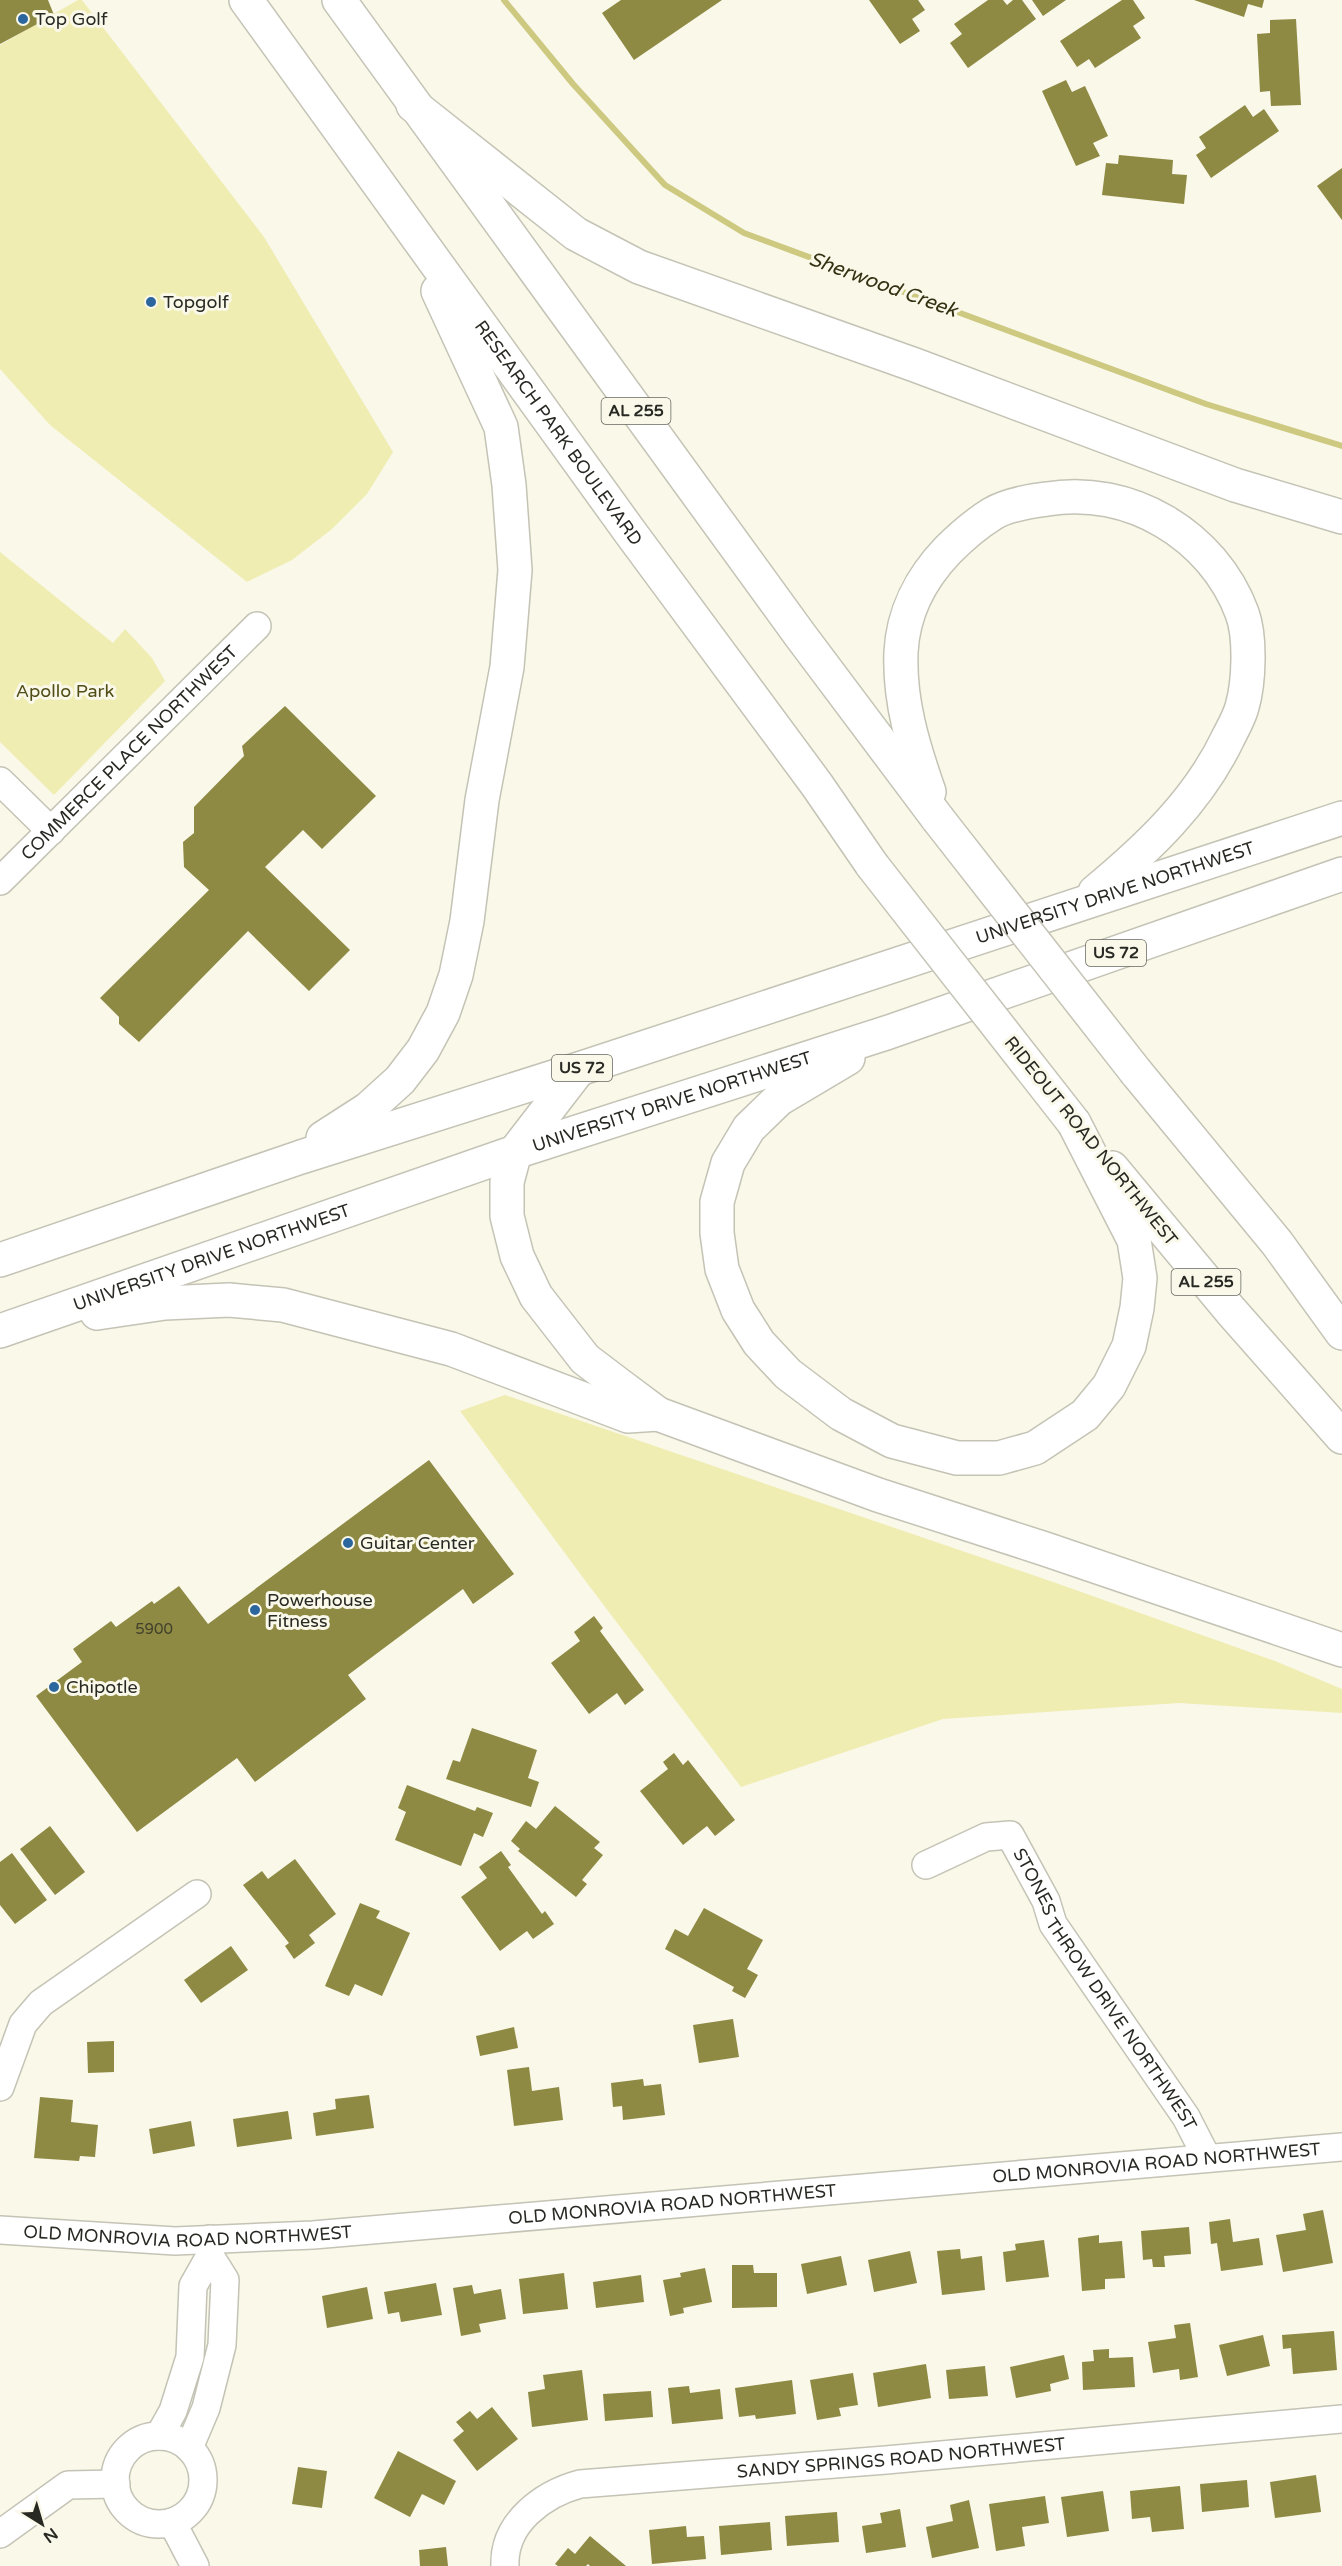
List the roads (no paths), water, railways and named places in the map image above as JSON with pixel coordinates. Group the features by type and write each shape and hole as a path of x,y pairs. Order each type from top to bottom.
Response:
{"highway":[{"name":"RESEARCH PARK BOULEVARD","path":"246,0 872,865"},
{"name":"AL 255","path":"339,0 413,105 800,635 938,819 1136,1072 1277,1243 1342,1333"},
{"path":"413,105 576,234 639,267 915,366 1235,485 1342,534"},
{"path":"301,1157 329,1133 368,1109 400,1080 423,1050 443,1013 456,975 467,921 482,800 507,667 515,570 509,485 501,427 399,211"},
{"path":"1235,485 1342,516"},
{"path":"938,819 916,756 904,708 901,651 909,608 931,567 958,540 994,513 1032,501 1066,495 1111,500 1149,512 1183,533 1214,564 1230,586 1243,615 1248,681 1242,710 1202,786 1139,856 1084,902"},
{"name":"UNIVERSITY DRIVE NORTHWEST","path":"0,1260 301,1157 579,1069 1342,818"},
{"name":"RIDEOUT ROAD NORTHWEST","path":"872,865 1074,1123 1231,1311 1342,1437"},
{"name":"UNIVERSITY DRIVE NORTHWEST","path":"6,1329 515,1152 889,1032 1342,874"},
{"path":"889,1032 779,1099 748,1128 728,1163 717,1202 717,1233 722,1269 730,1290 738,1310 759,1343 788,1374 841,1414 892,1441 957,1458 999,1458 1035,1448 1060,1433 1085,1415 1109,1386 1129,1346 1137,1308 1140,1278 1134,1240 1074,1123"},
{"path":"579,1069 515,1152 507,1182 507,1216 517,1256 536,1296 585,1359 658,1414 878,1495 1342,1650"},
{"path":"6,1329 165,1303 229,1300 283,1305 451,1349 628,1416 658,1414"}],"street":[{"name":"COMMERCE PLACE NORTHWEST","path":"0,881 257,626"},
{"path":"0,781 51,831"},
{"name":"STONES THROW DRIVE NORTHWEST","path":"926,1865 986,1837 1010,1835 1046,1901 1053,1924 1186,2117 1207,2158"},
{"path":"0,2087 23,2024 41,2003 197,1894"},
{"name":"OLD MONROVIA ROAD NORTHWEST","path":"0,2230 175,2241 210,2248 387,2230 1342,2147"},
{"path":"159,2436 173,2411 190,2357 194,2286 210,2248"},
{"path":"189,2448 206,2408 222,2346 225,2280 210,2248"},
{"name":"SANDY SPRINGS ROAD NORTHWEST","path":"505,2566 504,2558 512,2533 536,2504 558,2490 580,2484 886,2460 1342,2418"},
{"path":"159,2436 180,2441 189,2448 198,2458 202,2470 203,2483 194,2507 184,2516 172,2522 159,2524 135,2516 125,2508 118,2496 116,2484 117,2469 123,2456 138,2442 159,2436"},
{"path":"0,2534 68,2485 116,2484"},
{"path":"172,2522 195,2566"}],"waterway":[{"name":"Sherwood Creek","path":"504,0 573,84 665,185 744,233 1206,404 1342,446"}],"place":[{"name":"Top Golf","path":"23,19"},
{"name":"Topgolf","path":"151,302"},
{"name":"Guitar Center","path":"348,1543"},
{"name":"Powerhouse Fitness","path":"255,1610"},
{"name":"Chipotle","path":"54,1687"}],"park label":[{"name":"Apollo Park","path":"65,691"}]}
